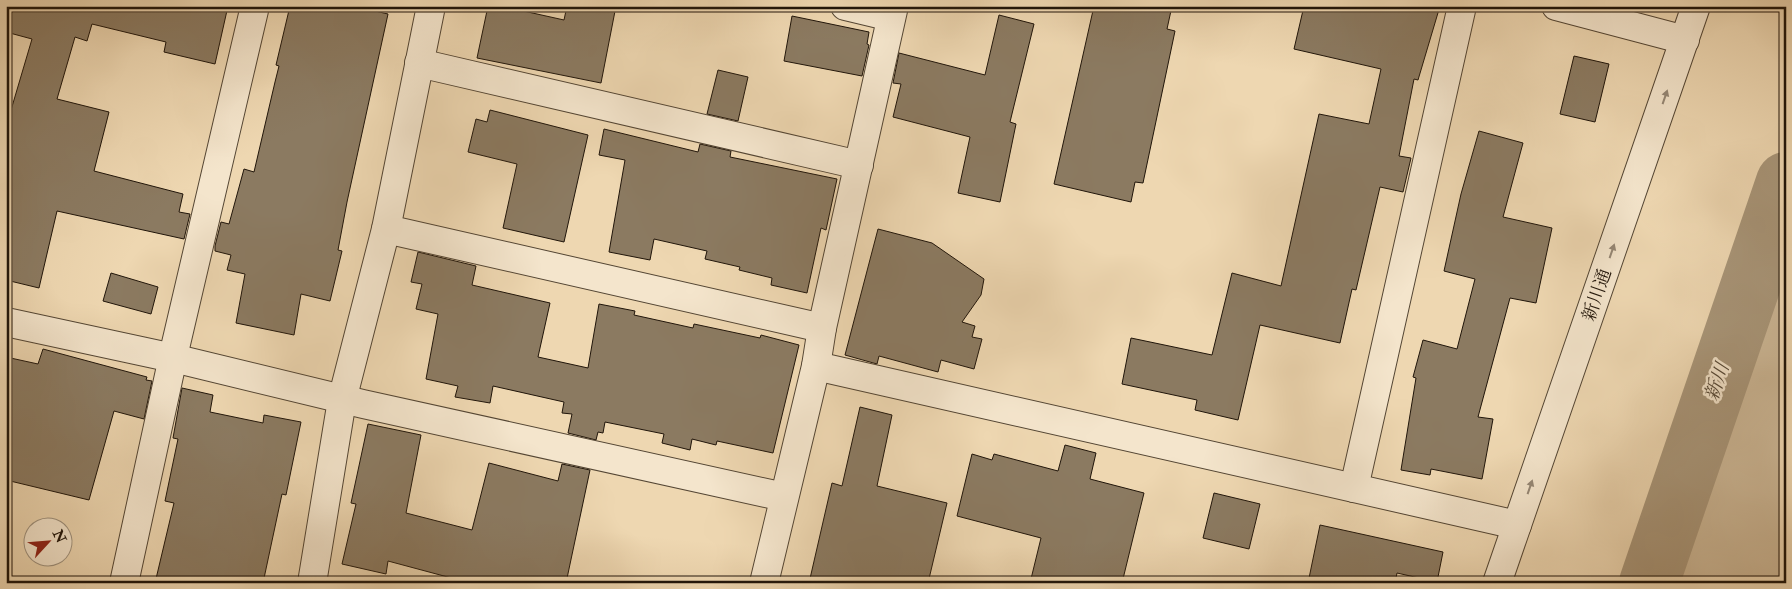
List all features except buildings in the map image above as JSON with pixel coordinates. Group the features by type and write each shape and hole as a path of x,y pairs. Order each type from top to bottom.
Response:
{"street":[{"path":"124,583 173,358 255,6"},
{"path":"312,583 342,400 386,229 430,6"},
{"path":"764,583 816,366 822,328 892,12 845,6"},
{"path":"1354,488 1462,6"},
{"path":"1556,6 1685,40"},
{"name":"新川通","path":"1497,583 1696,6"},
{"path":"419,63 859,165"},
{"path":"386,229 822,328"},
{"path":"6,322 173,358 342,400 784,497"},
{"path":"816,366 1517,525"}],"shaded area":[{"path":"1786,233 1786,580 1785,583 1670,583"}],"waterway":[{"name":"新川","path":"1649,583 1786,182"}]}
